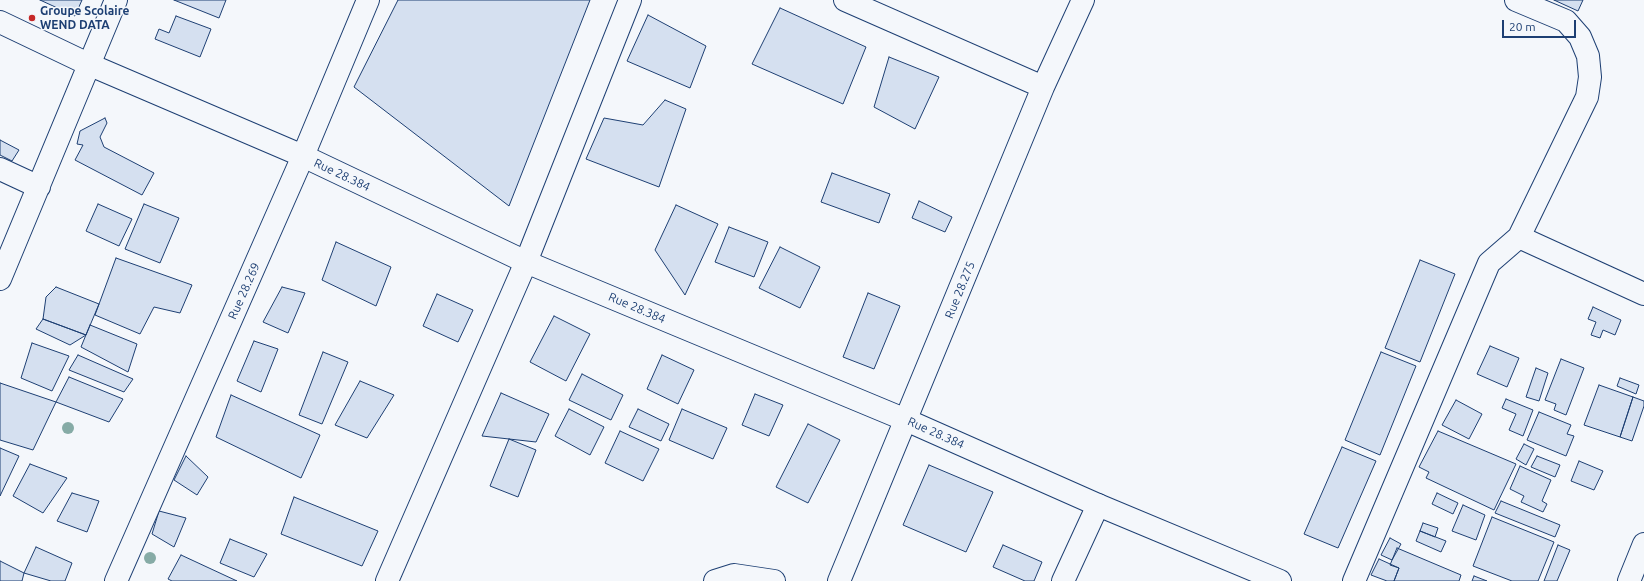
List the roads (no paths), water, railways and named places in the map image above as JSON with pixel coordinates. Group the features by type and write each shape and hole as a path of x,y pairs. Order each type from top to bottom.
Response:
{"street":[{"path":"0,279 39,187 88,64 116,0"},
{"name":"Rue 28.269","path":"116,581 304,156 368,0"},
{"path":"387,581 526,262 630,0"},
{"name":"Rue 28.275","path":"839,581 1043,87 1083,0"},
{"path":"1354,581 1489,264 1519,237 1587,97 1590,77 1588,56 1580,37 1566,21 1516,0"},
{"path":"851,1 1043,87"},
{"name":"Rue 28.384","path":"0,22 31,35 88,64 304,156 526,262 906,420 1098,505 1280,581"},
{"path":"0,169 39,187"},
{"path":"1519,237 1644,294"},
{"path":"1063,581 1098,505"},
{"path":"1629,581 1644,544"},
{"path":"715,581 734,575 774,581"}],"place":[{"name":"Groupe Scolaire WEND DATA","path":"32,18"}]}
